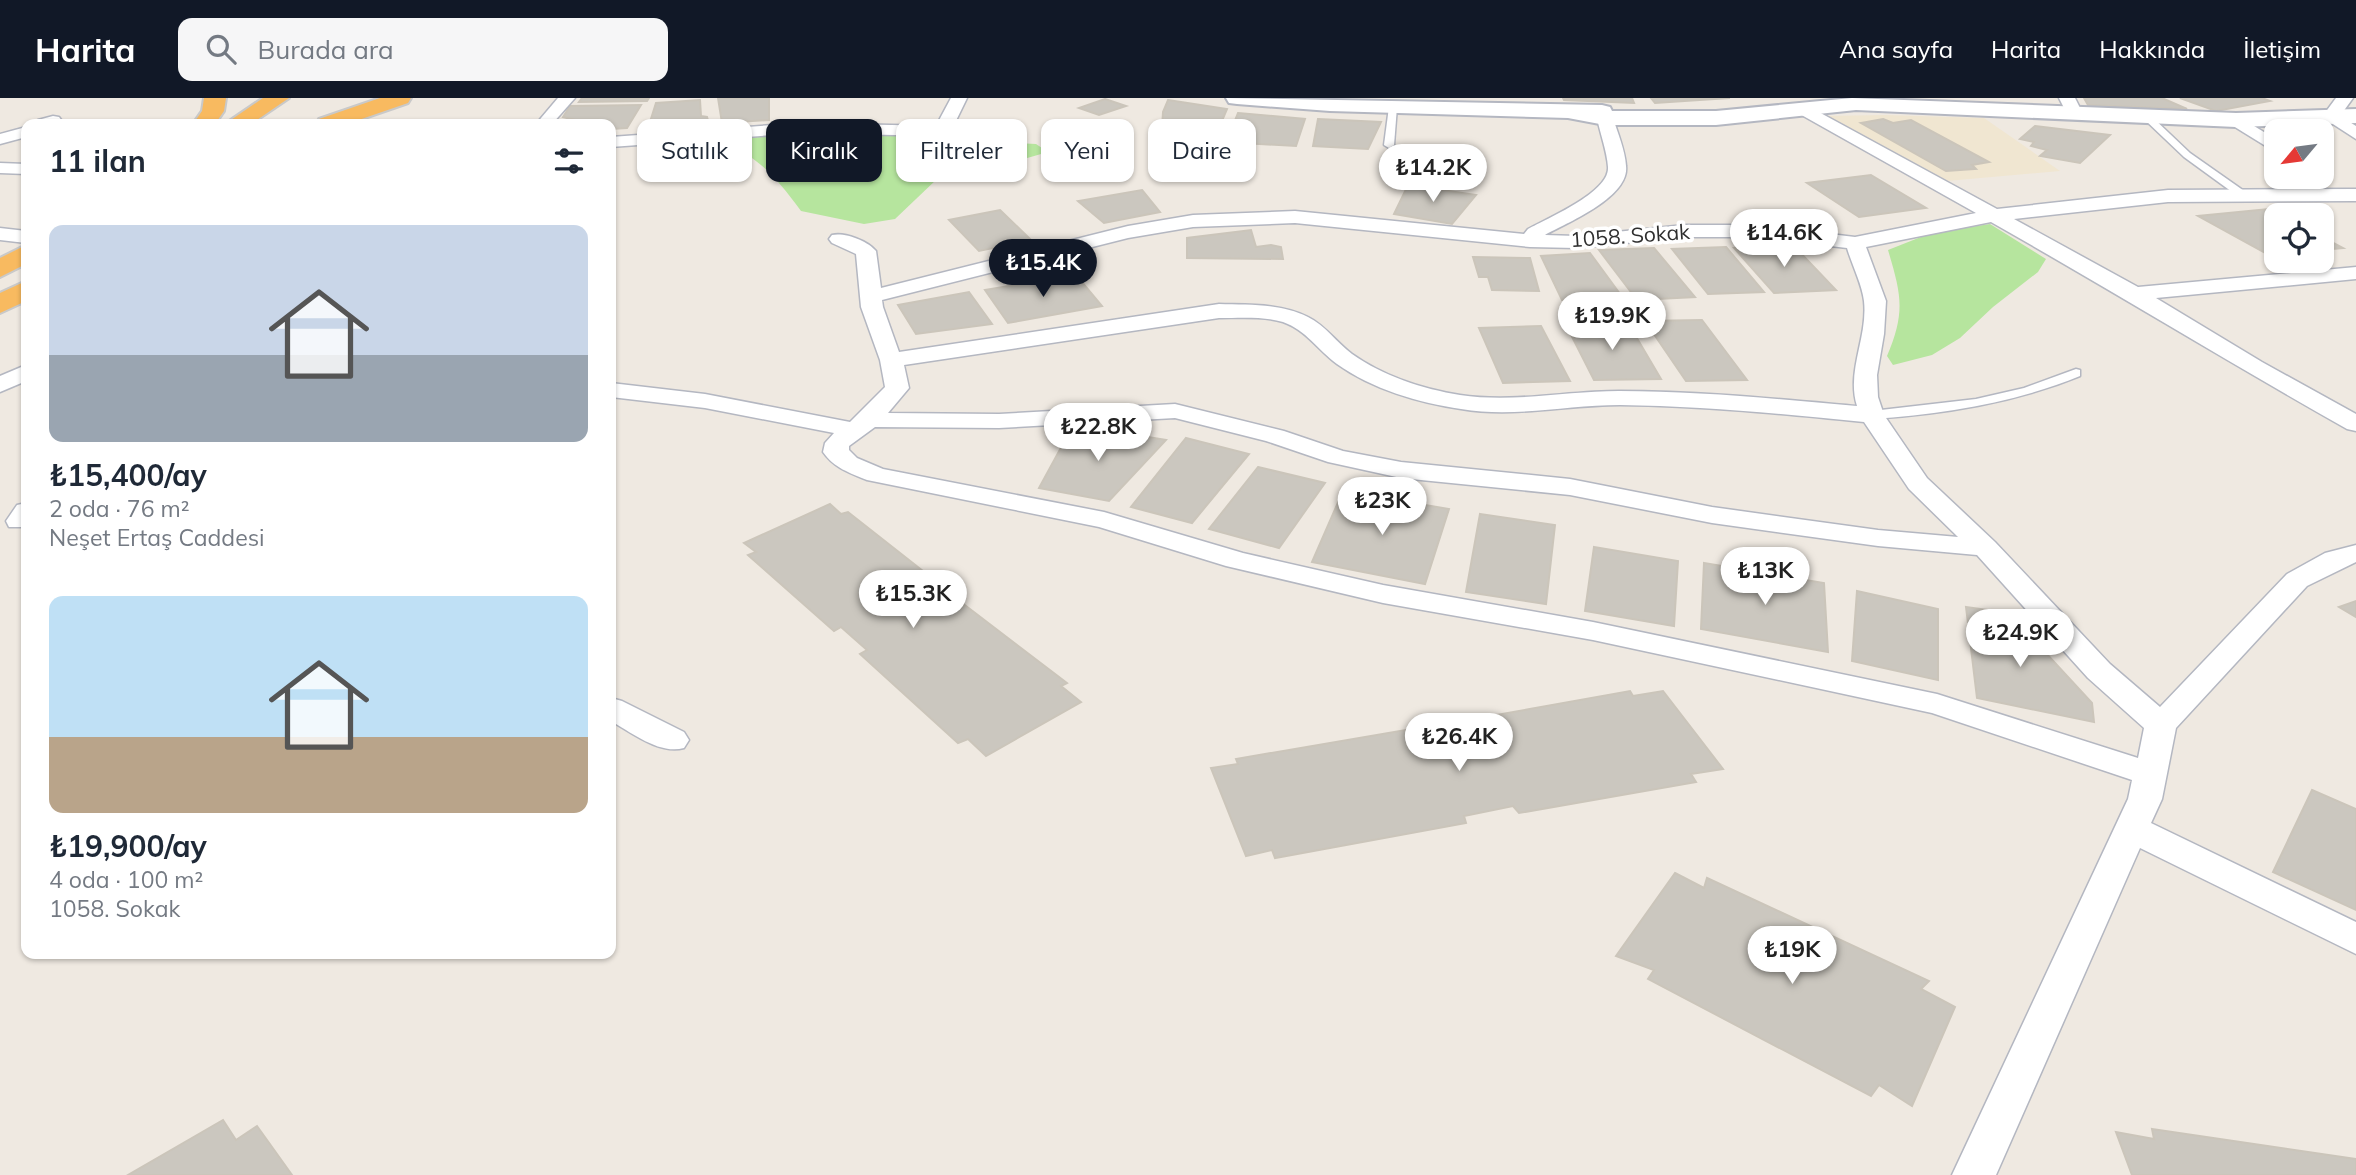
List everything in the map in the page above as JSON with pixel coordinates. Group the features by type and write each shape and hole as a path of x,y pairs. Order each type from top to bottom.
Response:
{"highway":[{"path":"207,119 213,111 215,98"},
{"path":"244,119 278,98"},
{"path":"341,119 400,98"},
{"path":"0,269 21,256"}],"main road":[{"path":"1237,98 1576,113 1813,103 2037,112 2071,106 2147,117 2236,120 2356,116"},
{"path":"1913,98 2037,112"},
{"path":"1576,113 1605,118 1716,118 1813,103"}],"street":[{"path":"548,119 567,98"},
{"path":"616,142 801,128 942,131 959,98"},
{"path":"2345,98 2330,117 2356,134"},
{"path":"1813,103 2254,367 2356,424"},
{"path":"1530,241 1535,233 1607,191 1617,176 1618,169 1605,118"},
{"path":"2236,120 2264,139"},
{"path":"0,139 21,133"},
{"path":"0,168 21,169"},
{"path":"2334,184 2350,196"},
{"name":"1058. Sokak","path":"870,297 1128,232 1193,221 1295,217 1530,241 1576,242 1697,231 1756,231 1855,243 1997,215 2168,196 2350,196"},
{"path":"0,234 21,236"},
{"path":"839,239 866,251 870,297 891,360 897,388 861,425 837,443 836,453 848,463 876,475 1104,520 1236,560 1383,594 1593,631 1937,704 2151,774"},
{"path":"1855,243 1875,301 1873,334 1865,375 1866,397 1872,415 1918,483 1986,548 2099,671 2161,724"},
{"path":"2134,294 2356,273"},
{"path":"891,360 1219,311 1257,313 1291,317 1312,328 1344,358 1385,383 1464,403 1529,405 1615,397 1724,400 1872,415"},
{"path":"0,385 21,374"},
{"path":"616,391 861,425 999,421 1175,411 1275,436 1337,457 1401,470 1570,488 1712,515 1878,538 1986,548"},
{"path":"1974,1175 2145,799 2161,724 2297,580 2335,559 2356,553"},
{"path":"616,711 673,740"},
{"path":"2130,828 2356,939"}],"lane":[{"path":"1389,145 1393,107"},
{"path":"2147,117 2187,155 2243,195"},
{"path":"1872,415 1922,411 2028,392 2076,373"}],"shaded area":[{"path":"1824,116 1984,118 2060,171 1947,181"}],"green space":[{"path":"882,133 896,133 896,182 934,182 895,219 864,224 801,211 778,182 882,182"},
{"path":"766,134 766,170 752,158 752,135"},
{"path":"1027,144 1041,147 1041,154 1027,158"},
{"path":"1990,224 2046,259 2038,272 1993,307 1960,338 1932,355 1893,365 1887,356 1897,327 1900,303 1888,250 1931,233"}],"building":[{"path":"582,98 649,98 647,101 579,102"},
{"path":"718,98 769,98 769,119 721,119"},
{"path":"1563,98 1632,98 1634,103 1564,100"},
{"path":"1651,98 1730,98 1655,103"},
{"path":"2084,98 2162,98 2187,109 2088,105"},
{"path":"2180,98 2262,98 2270,101 2216,111"},
{"path":"1105,99 1126,106 1099,115 1079,108"},
{"path":"700,100 701,116 708,119 651,119 656,103"},
{"path":"1168,100 1227,109 1223,119 1163,119"},
{"path":"641,105 627,128 616,129 616,119 563,117 570,106"},
{"path":"1238,113 1305,119 1296,146 1256,144 1256,119 1236,119"},
{"path":"1318,119 1381,122 1368,149 1313,146"},
{"path":"1883,119 1893,123 1911,120 1989,162 1972,165 1976,169 1946,171 1861,123"},
{"path":"2035,126 2110,135 2080,163 2040,156 2047,150 2031,146 2034,142 2020,139"},
{"path":"1871,175 1926,208 1859,217 1807,183"},
{"path":"1408,185 1476,195 1452,224 1394,214"},
{"path":"1142,190 1160,212 1104,223 1078,201"},
{"path":"2264,209 2264,252 2198,216"},
{"path":"1000,210 1031,240 979,251 949,220"},
{"path":"1251,230 1256,247 1281,247 1283,259 1187,258 1187,238"},
{"path":"1793,245 1836,290 1774,293 1734,248"},
{"path":"1726,247 1764,292 1708,294 1672,249"},
{"path":"1654,248 1695,297 1637,300 1599,250"},
{"path":"1590,253 1623,298 1562,300 1541,256"},
{"path":"1473,257 1530,258 1539,291 1492,290 1488,277 1479,277"},
{"path":"1076,275 1102,306 1008,323 985,290"},
{"path":"969,292 992,324 916,334 898,305"},
{"path":"1702,320 1747,380 1686,381 1645,321"},
{"path":"1565,323 1628,323 1661,379 1594,380"},
{"path":"1541,326 1570,381 1503,383 1479,328"},
{"path":"1111,431 1166,440 1109,501 1039,488 1069,433"},
{"path":"1186,438 1249,454 1192,523 1131,507"},
{"path":"1258,467 1325,483 1279,548 1209,529"},
{"path":"1343,491 1449,509 1425,584 1312,562"},
{"path":"830,504 841,514 848,512 937,582 931,585 957,606 962,603 1067,683 1061,686 1081,702 986,756 968,739 958,743 860,654 867,650 841,627 834,631 748,555 756,552 744,543"},
{"path":"1480,514 1555,525 1546,604 1466,592"},
{"path":"1594,547 1678,561 1674,626 1585,611"},
{"path":"1704,563 1824,583 1828,652 1701,629"},
{"path":"1857,591 1938,609 1938,680 1852,661"},
{"path":"2356,601 2356,617 2339,607"},
{"path":"1966,607 2009,613 2092,703 2094,722 1977,698"},
{"path":"1630,691 1633,696 1663,691 1723,769 1691,774 1696,782 1519,813 1513,806 1464,816 1466,823 1275,858 1272,850 1246,856 1211,768 1238,764 1236,759 1417,728 1420,733 1467,725 1463,721"},
{"path":"2312,790 2356,809 2356,910 2273,872"},
{"path":"1675,873 1704,888 1707,878 1929,981 1921,989 1955,1007 1912,1106 1879,1085 1871,1096 1648,979 1654,970 1616,956"},
{"path":"223,1120 236,1140 257,1126 292,1175 128,1175"},
{"path":"2152,1129 2356,1159 2356,1175 2132,1175 2116,1132 2154,1139"}]}
